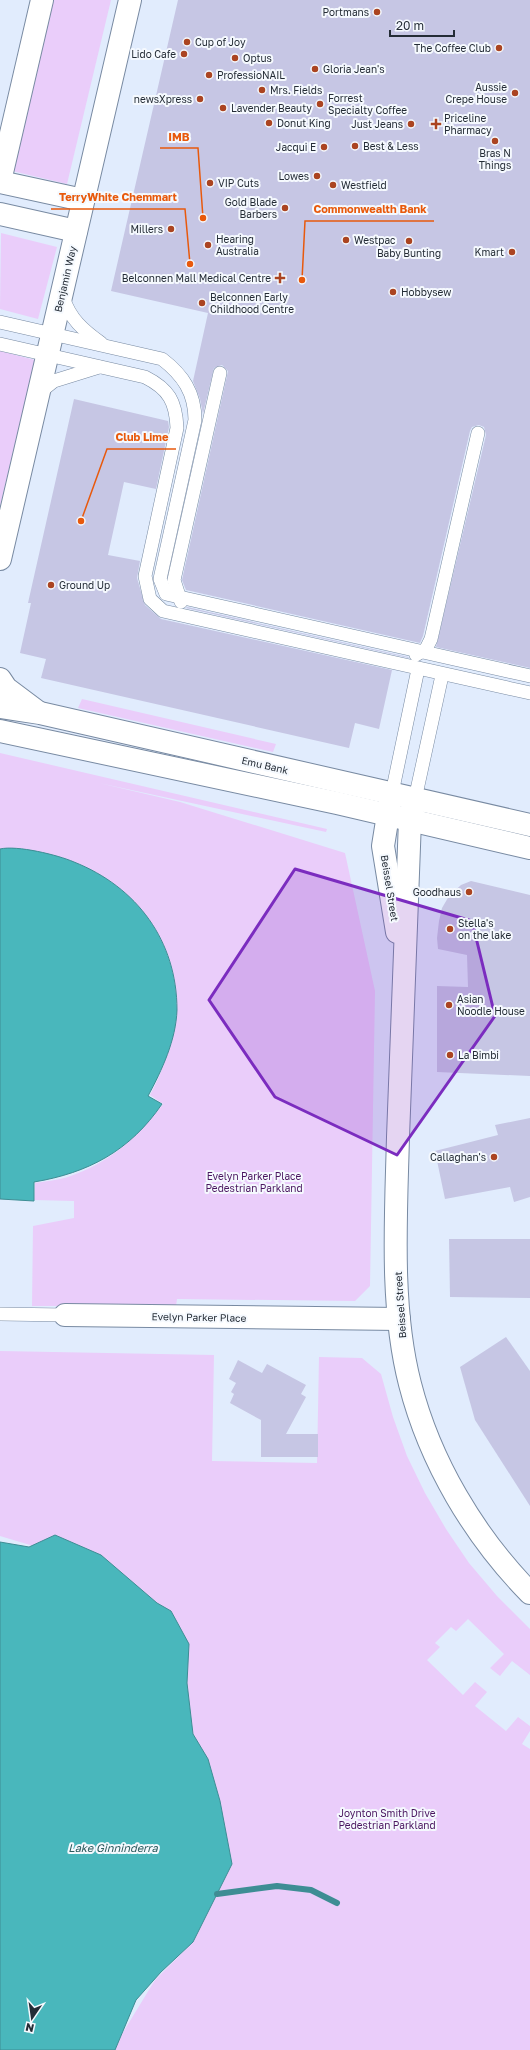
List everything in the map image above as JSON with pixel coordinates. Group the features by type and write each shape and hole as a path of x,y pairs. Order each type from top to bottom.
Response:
{"main road":[{"path":"42,0 0,182 83,200"},
{"name":"Benjamin Way","path":"0,559 130,0"},
{"path":"0,214 76,231"},
{"path":"0,679 6,688 40,713"},
{"name":"Emu Bank","path":"0,707 40,713 530,825"},
{"path":"0,731 410,820 530,848"},
{"name":"Beissel Street","path":"392,793 387,815 383,846 405,982"},
{"name":"Beissel Street","path":"415,799 410,820 396,1207 399,1320 410,1384 435,1455 457,1498 485,1541 511,1574 530,1593"},
{"name":"Evelyn Parker Place","path":"64,1315 399,1320"}],"lane":[{"path":"61,293 72,318 80,328 106,346"},
{"path":"0,322 101,367 145,377 156,382 171,398 176,412 177,428 145,576 150,599 163,610 421,672 530,694"},
{"path":"0,344 106,346 162,359 174,369 188,386 195,408 193,432 160,579 166,594 530,676"},
{"path":"38,393 54,381 101,367"},
{"path":"220,373 174,580 182,606 190,612 402,661 410,659 426,649 431,639 437,611"},
{"path":"392,793 421,672 428,652 478,433"},
{"path":"415,799 441,680"},
{"name":"Evelyn Parker Place","path":"0,1314 64,1315"}],"highlighted area":[{"path":"295,869 472,921 495,1016 397,1155 275,1097 209,1000"}],"green space":[{"path":"53,0 111,0 67,184 12,171"},
{"path":"1,233 57,247 38,319 0,309"},
{"path":"0,351 35,360 0,506"},
{"path":"82,699 276,744 273,752 78,708"},
{"name":"Evelyn Parker Place Pedestrian Parkland","path":"0,753 327,829 326,832 99,783 180,802 345,853 375,991 370,1286 355,1301 177,1299 176,1306 32,1306 33,1226 74,1218 74,1201 34,1200 35,1183 68,1177 110,1157 132,1139 153,1117 163,1104 150,1095 159,1077 165,1059 174,1021 0,854"},
{"name":"Joynton Smith Drive Pedestrian Parkland","path":"0,1351 214,1355 212,1461 317,1463 319,1357 362,1358 381,1374 393,1417 407,1456 425,1493 446,1529 469,1563 497,1596 530,1629 530,1675 512,1661 500,1676 490,1668 504,1654 468,1619 456,1631 451,1627 435,1643 440,1647 427,1660 463,1695 475,1682 487,1692 475,1706 506,1731 518,1717 530,1726 530,1731 522,1744 530,1749 530,2050 115,2050 122,2034 155,1980 193,1942 232,1864 220,1801 208,1759 193,1734 187,1683 189,1644 171,1611 157,1603 145,1593 40,1548 0,1536"}],"water":[{"path":"16,848 58,856 97,873 117,886 134,902 149,920 161,939 170,961 175,985 177,1010 174,1032 163,1065 148,1096 162,1104 136,1135 122,1147 106,1157 90,1166 72,1173 34,1182 34,1201 0,1199 0,849"},
{"name":"Lake Ginninderra","path":"55,1535 101,1555 157,1603 171,1611 189,1644 187,1683 193,1734 208,1759 220,1801 232,1864 193,1942 161,1972 136,2000 115,2050 0,2050 0,1542 29,1547"}],"building":[{"path":"178,0 530,0 530,668 436,647 486,435 484,427 479,425 472,427 470,431 423,636 420,643 186,590 182,580 228,371 222,365 214,368 203,414 200,399 193,381 208,313 111,291"},
{"path":"74,399 168,421 169,427 156,489 124,482 108,555 140,561 137,578 145,605 161,619 392,670 379,729 355,723 349,748 41,678 46,659 20,653 31,603 28,603"},
{"path":"186,608 408,657 409,658"},
{"path":"471,881 530,895 530,1076 437,1072 437,986 468,987 467,955 438,949 437,938 439,921 442,908 449,896 461,885"},
{"path":"530,1118 530,1197 514,1202 510,1187 445,1199 435,1151 498,1135 495,1125"},
{"path":"449,1239 530,1239 530,1298 450,1297"},
{"path":"506,1337 530,1371 530,1506 475,1420 460,1367"},
{"path":"238,1360 262,1373 267,1364 306,1385 301,1394 306,1397 286,1434 318,1434 318,1457 261,1457 261,1420 230,1403 234,1394 231,1392 236,1383 229,1379"}],"waterway":[{"path":"217,1894 277,1886 311,1890 337,1903"}],"place":[{"name":"Portmans","path":"377,12"},
{"name":"Cup of Joy","path":"187,42"},
{"name":"The Coffee Club","path":"499,48"},
{"name":"Lido Cafe","path":"184,54"},
{"name":"Optus","path":"235,58"},
{"name":"Gloria Jean's","path":"315,69"},
{"name":"ProfessioNAIL","path":"209,75"},
{"name":"Mrs. Fields","path":"262,90"},
{"name":"Aussie Crepe House","path":"515,93"},
{"name":"newsXpress","path":"200,99"},
{"name":"Forrest Specialty Coffee","path":"320,104"},
{"name":"Lavender Beauty","path":"223,108"},
{"name":"Donut King","path":"269,123"},
{"name":"Just Jeans","path":"411,124"},
{"name":"Priceline Pharmacy","path":"436,124"},
{"name":"Bras N Things","path":"495,141"},
{"name":"Best & Less","path":"355,146"},
{"name":"Jacqui E","path":"324,147"},
{"name":"Lowes","path":"317,176"},
{"name":"VIP Cuts","path":"210,183"},
{"name":"Westfield","path":"333,185"},
{"name":"Gold Blade Barbers","path":"285,208"},
{"name":"IMB","path":"203,218"},
{"name":"Millers","path":"171,229"},
{"name":"Westpac","path":"346,240"},
{"name":"Baby Bunting","path":"409,241"},
{"name":"Hearing Australia","path":"208,245"},
{"name":"Kmart","path":"512,252"},
{"name":"TerryWhite Chemmart","path":"190,264"},
{"name":"Belconnen Mall Medical Centre","path":"280,278"},
{"name":"Commonwealth Bank","path":"302,280"},
{"name":"Hobbysew","path":"393,292"},
{"name":"Belconnen Early Childhood Centre","path":"202,303"},
{"name":"Club Lime","path":"81,521"},
{"name":"Ground Up","path":"51,585"},
{"name":"Goodhaus","path":"469,892"},
{"name":"Stella's on the lake","path":"450,929"},
{"name":"Asian Noodle House","path":"449,1005"},
{"name":"La Bimbi","path":"450,1055"},
{"name":"Callaghan's","path":"494,1157"}]}
